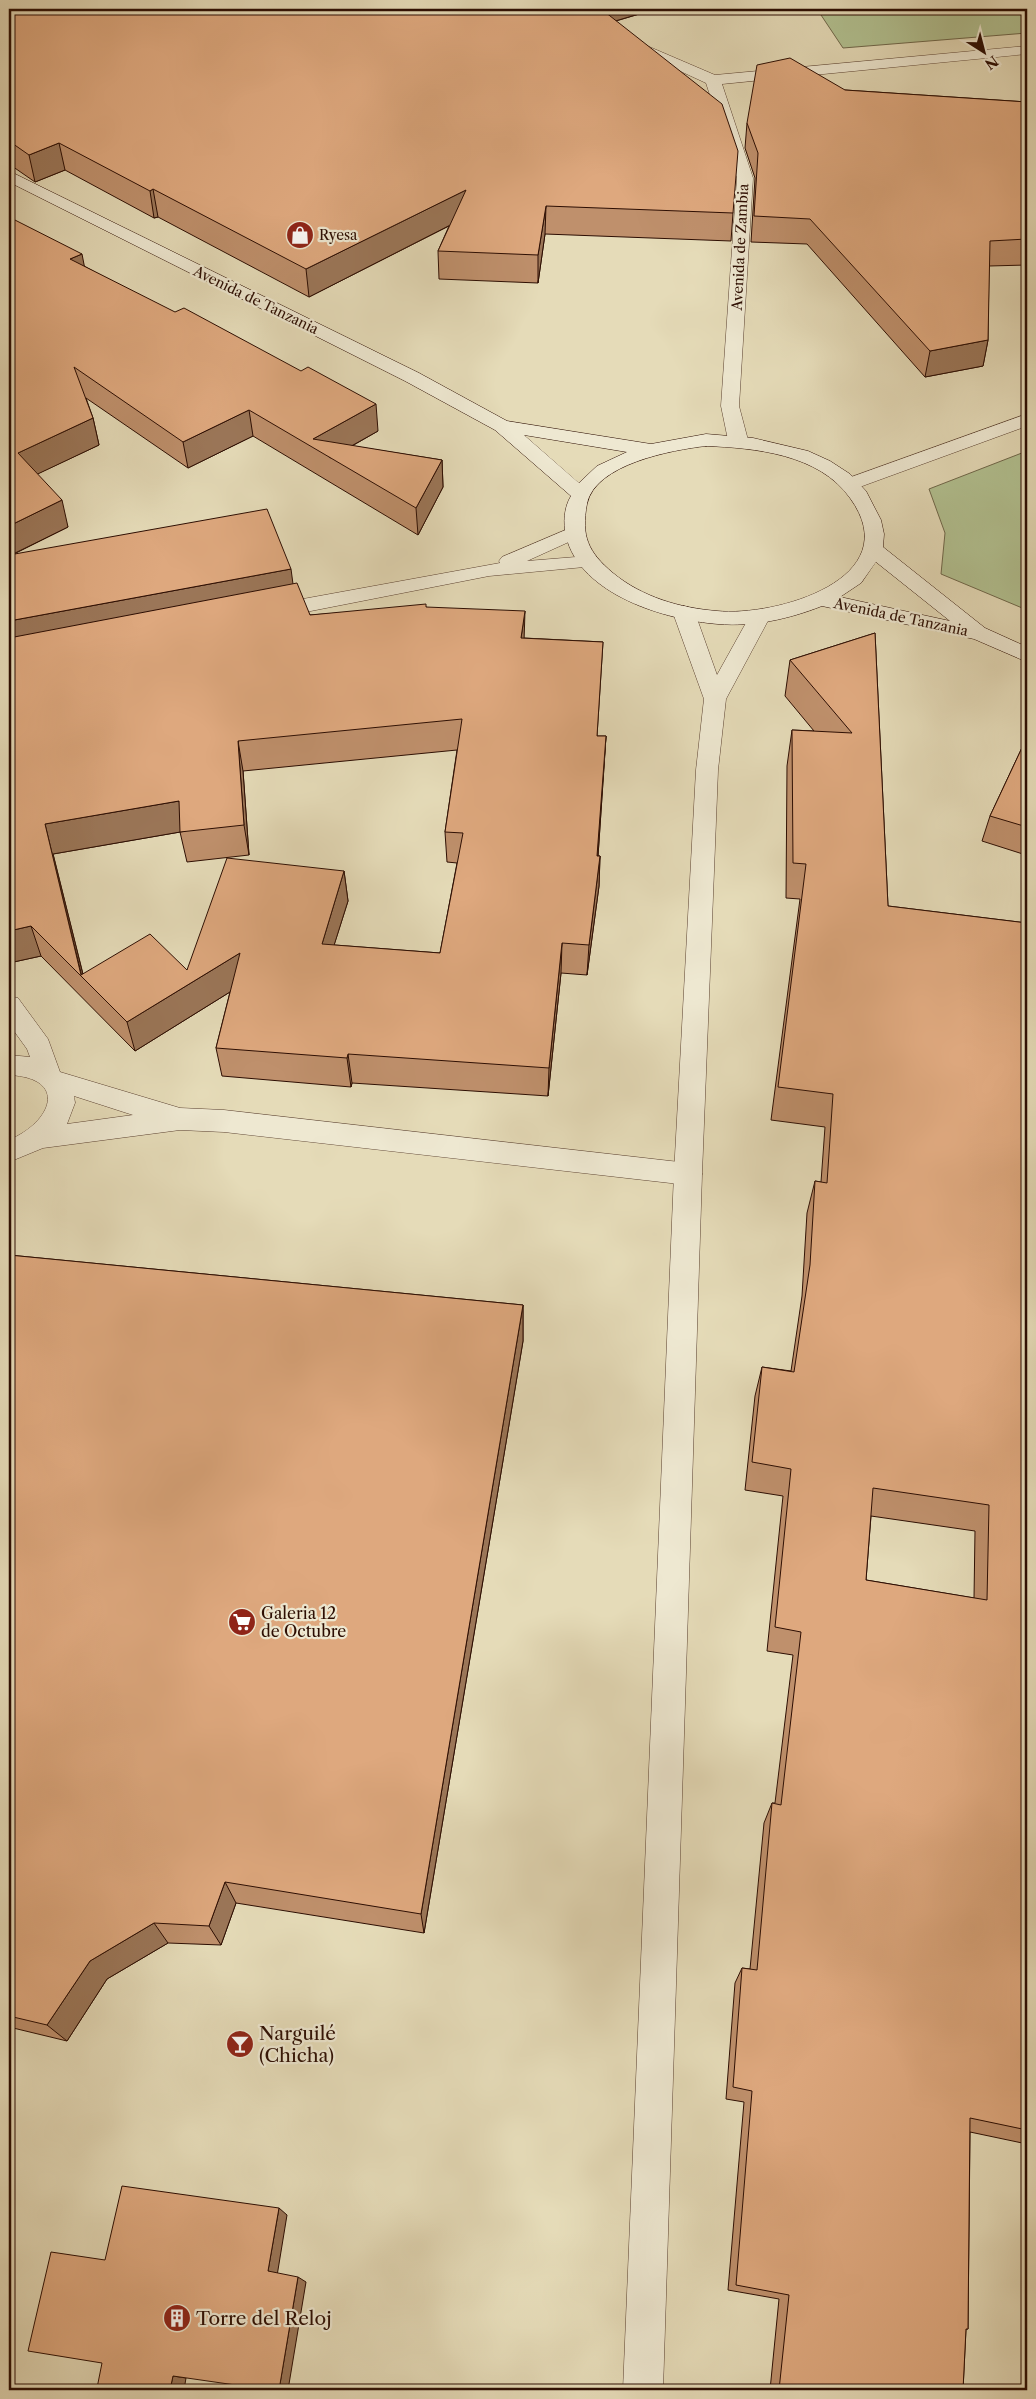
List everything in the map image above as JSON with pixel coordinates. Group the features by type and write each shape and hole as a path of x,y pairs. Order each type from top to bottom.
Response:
{"street":[{"path":"617,37 714,80 1027,50"},
{"name":"Avenida de Zambia","path":"714,80 745,178 730,406 738,440"},
{"name":"Avenida de Tanzania","path":"9,176 412,377 502,426 582,495"},
{"path":"850,484 1027,420"},
{"name":"Avenida de Tanzania","path":"502,426 647,449"},
{"path":"706,440 738,440 781,448 819,463 850,484 866,504 874,526 873,549 856,578 822,600 793,611 759,617 721,618 684,613 654,605 627,594 605,579 588,562 579,548 575,532 574,513 582,495 597,476 620,461 647,449 676,443 706,440"},
{"path":"489,570 575,532"},
{"name":"Avenida de Tanzania","path":"873,549 980,634"},
{"path":"254,615 489,570 588,562"},
{"name":"Avenida de Tanzania","path":"822,600 980,634 1027,655"},
{"path":"684,613 715,699"},
{"path":"643,2390 688,1174 708,770 715,699 759,617"},
{"path":"9,1005 39,1046 51,1077 60,1090 61,1102 58,1115 51,1127 40,1138 26,1146 9,1151"},
{"path":"9,1064 34,1067 51,1077 180,1119"},
{"path":"40,1138 180,1119 224,1121 688,1174"}],"green space":[{"path":"817,9 1027,9 1027,33 843,48"},
{"path":"1027,451 1027,610 941,574 945,533 929,489"}],"building":[{"path":"9,9 598,9 605,12 722,104 738,151 733,213 546,206 538,255 438,251 466,190 306,269 153,189 150,191 59,143 29,155 9,141"},
{"path":"790,58 845,90 1027,102 1027,239 990,241 988,340 930,351 810,219 754,216 758,153 747,123 757,65"},
{"path":"9,217 82,254 70,259 175,312 184,308 301,371 308,367 376,404 313,439 442,460 416,508 249,410 183,442 74,367 93,418 18,453 62,500 9,526"},
{"path":"267,509 291,569 9,621 9,555"},
{"path":"297,583 310,615 426,604 426,607 525,611 521,638 603,642 597,736 606,736 597,856 600,856 589,945 562,943 549,1068 348,1054 347,1058 216,1048 240,953 127,1022 31,926 9,931 9,638","holes":["462,719 445,832 463,833 440,953 322,944 344,871 227,858 187,970 150,934 81,975 45,824 179,801 180,832 244,825 238,741"]},
{"path":"875,633 888,906 1027,923 1027,2130 970,2118 968,2329 966,2329 963,2390 779,2390 789,2295 736,2285 752,2091 733,2087 742,1968 757,1970 772,1803 781,1805 801,1632 775,1627 791,1469 752,1462 762,1367 794,1372 810,1265 815,1181 827,1183 833,1094 778,1087 806,864 793,863 792,730 852,733 790,660","holes":["873,1488 989,1505 987,1600 866,1580"]},
{"path":"1027,737 1027,827 990,816"},
{"name":"Galeria 12 de Octubre","path":"9,1255 523,1305 421,1914 225,1882 209,1926 154,1923 90,1961 47,2025 9,2016"},
{"name":"Torre del Reloj","path":"122,2186 279,2208 268,2271 298,2277 279,2390 173,2376 170,2390 108,2390 97,2388 102,2363 28,2351 51,2252 105,2260"}],"place":[{"name":"Ryesa","path":"300,235"},
{"name":"Galeria 12 de Octubre","path":"242,1622"},
{"name":"Narguilé (Chicha)","path":"240,2044"},
{"name":"Torre del Reloj","path":"177,2318"}]}
